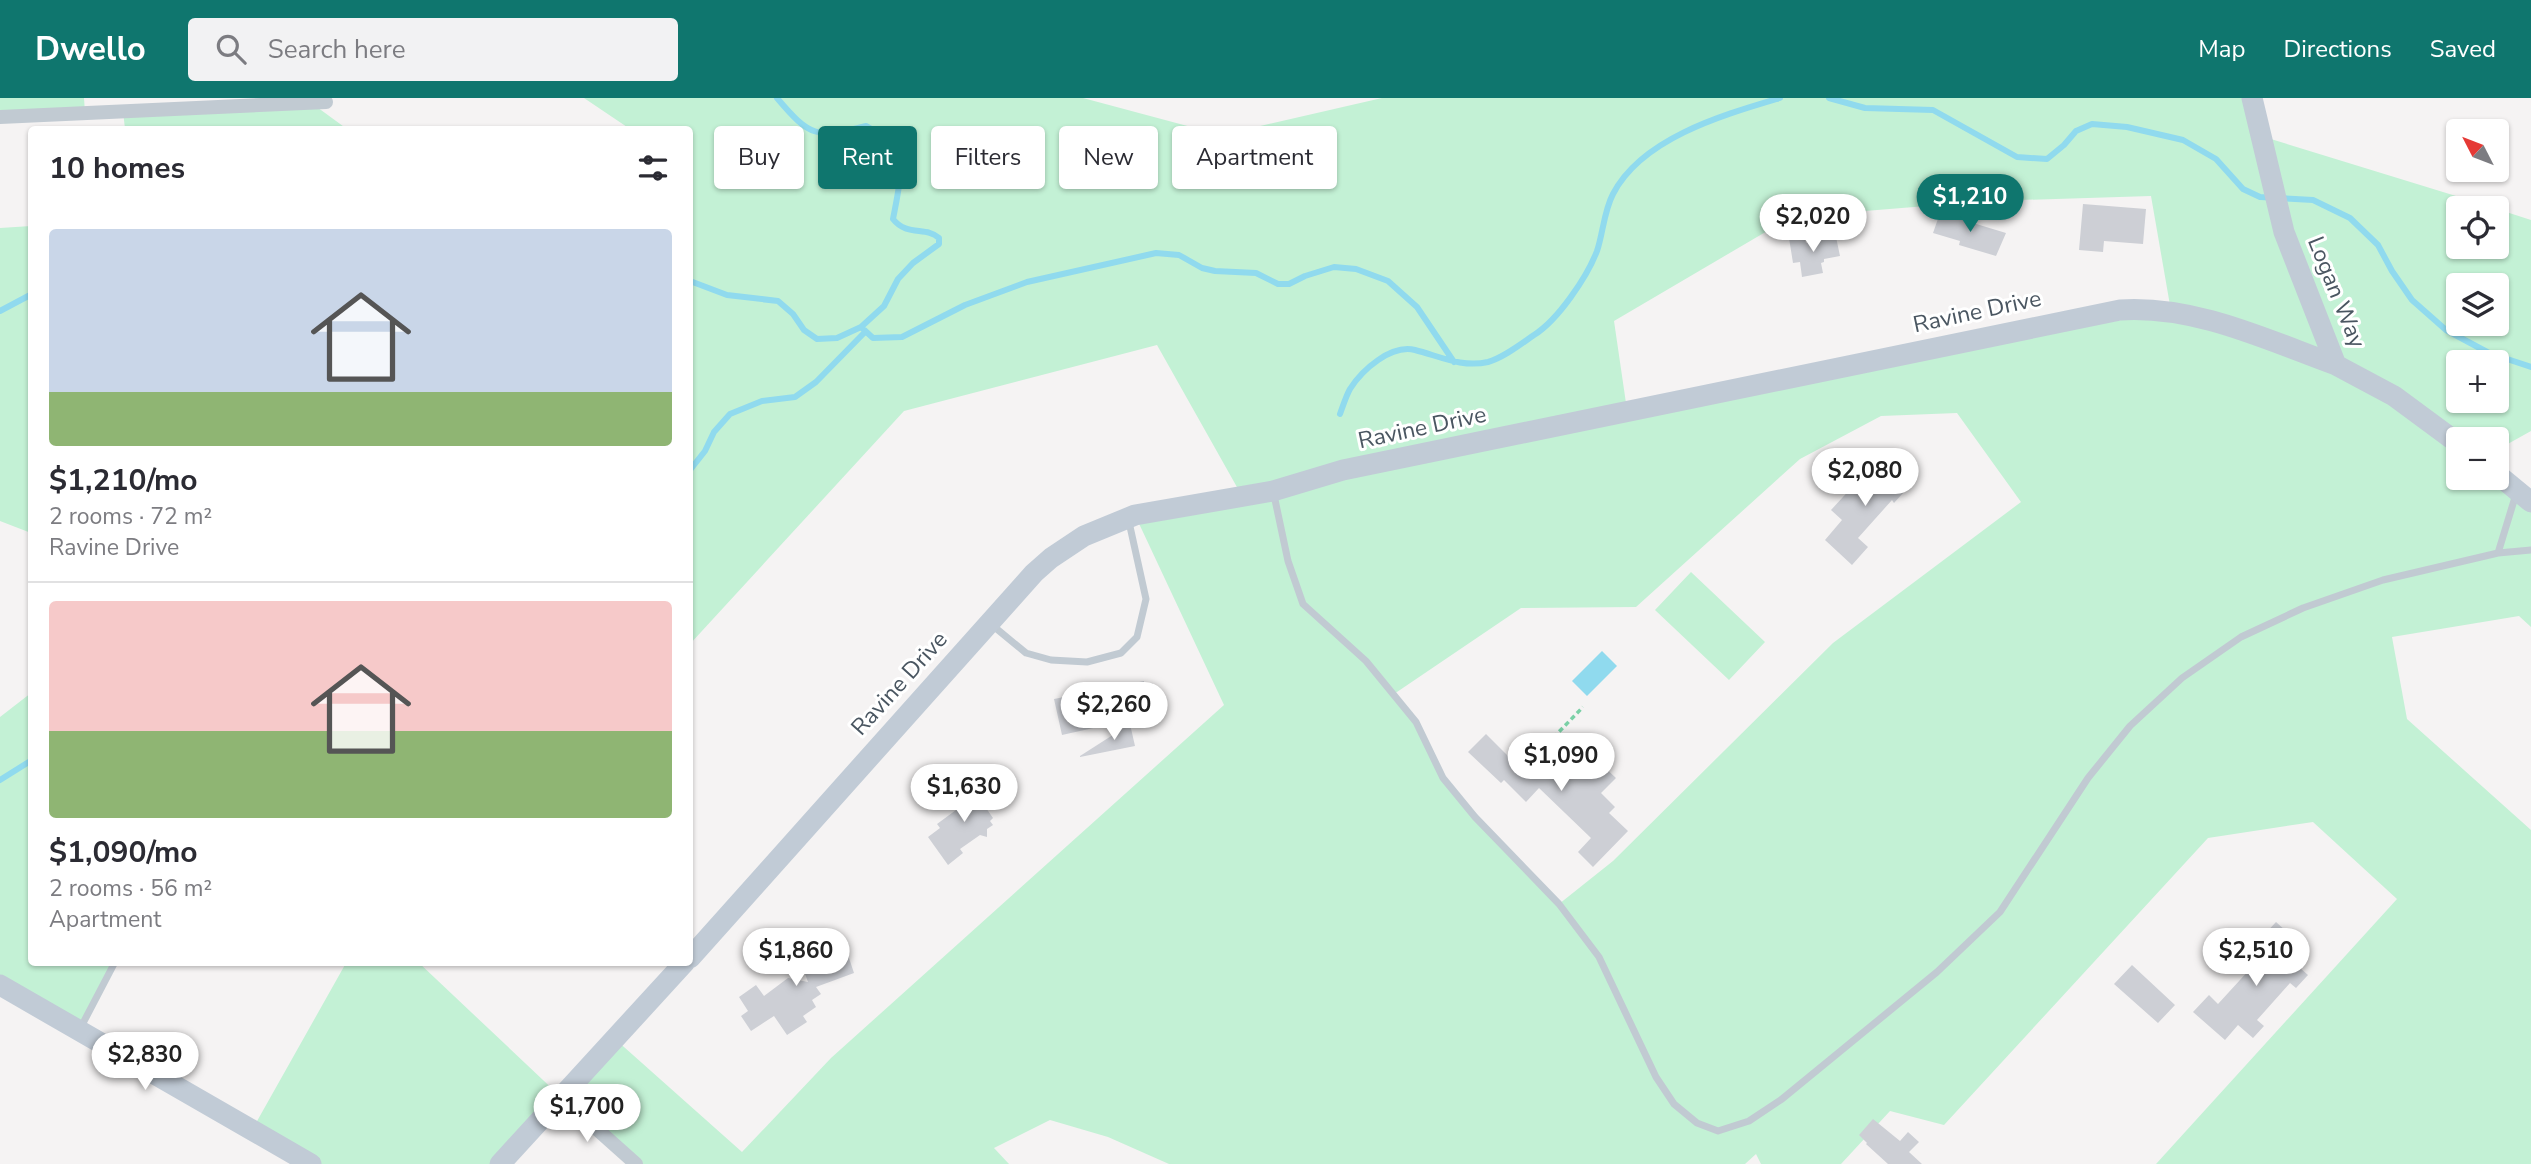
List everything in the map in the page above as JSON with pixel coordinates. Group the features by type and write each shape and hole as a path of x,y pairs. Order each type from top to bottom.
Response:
{"street":[{"name":"Logan Way","path":"2252,98 2284,232 2336,365 2394,396 2446,434"},
{"path":"0,117 326,102"},
{"name":"Ravine Drive","path":"693,955 1034,573 1084,536 1128,518 1273,491 1343,470 2120,310 2187,314 2336,365"},
{"path":"2509,484 2524,496"},
{"path":"499,1164 681,966"},
{"path":"0,985 311,1164"},
{"path":"561,1097 636,1164"}],"lane":[{"path":"1273,491 1288,561 1303,604 1366,662 1416,722 1443,778 1475,817 1559,904 1599,957 1656,1077 1674,1104 1697,1123 1718,1131 1749,1121 1782,1099 1937,972 2000,912 2088,778 2130,726 2182,678 2241,637 2303,608 2383,580 2498,553 2531,550"},
{"path":"2498,553 2524,496"},
{"path":"989,622 1026,653 1051,660 1087,662 1121,653 1137,637 1146,599 1128,518"},
{"path":"79,1030 113,966"}],"path":[{"path":"1553,757 1560,751 1552,739 1583,707"}],"green space":[{"path":"0,98 84,98 85,113 0,117"},
{"path":"584,98 1083,98 1187,126 1172,126 1172,189 1337,189 1337,126 1260,126 1382,98 2252,98 2261,136 2456,196 2446,196 2446,259 2509,259 2509,213 2531,220 2531,431 2509,443 2509,427 2446,427 2446,490 2509,490 2509,486 2531,502 2531,627 2519,616 2392,637 2407,719 2531,830 2531,1164 2156,1164 2397,899 2313,822 2208,838 1944,1125 1890,1111 1841,1164 1761,1164 1756,1154 1745,1164 1169,1164 1108,1137 1050,1120 994,1148 1009,1164 636,1164 561,1097 615,1039 742,1152 831,1058 1224,705 1135,515 1242,496 1157,345 904,411 693,641 693,126 626,126","holes":["2151,196 2171,311 1627,410 1614,321 1791,217 1988,201","1957,413 2021,502 1833,643 1613,861 1559,904 1443,778 1416,722 1394,694 1521,608 1636,607 1800,459 1881,416"]},
{"path":"310,102 343,126 125,126 123,111"},
{"path":"28,226 28,532 0,521 0,228"},
{"path":"1691,572 1765,642 1729,680 1655,610"},
{"path":"28,695 28,966 113,966 79,1030 0,985 0,717"},
{"path":"344,966 422,966 561,1097 500,1164 311,1164 252,1130"}],"water":[{"path":"1602,651 1617,666 1587,696 1572,681"}],"building":[{"path":"2083,204 2146,209 2143,244 2104,241 2103,252 2079,250"},
{"path":"1940,213 2006,233 1996,256 1959,245 1960,241 1933,233"},
{"path":"1804,234 1806,243 1836,237 1840,256 1824,259 1821,263 1823,273 1802,277 1800,262 1793,263 1789,238"},
{"path":"1878,459 1896,474 1899,471 1912,483 1894,503 1892,500 1858,538 1868,547 1852,565 1825,540 1842,520 1831,510"},
{"path":"1144,681 1144,685 1153,683 1159,709 1149,711 1150,715 1062,735 1054,699"},
{"path":"1130,724 1135,746 1080,757 1080,756"},
{"path":"1486,734 1522,770 1543,748 1564,768 1570,762 1584,776 1598,761 1616,778 1601,793 1615,807 1609,813 1628,831 1593,867 1578,852 1591,838 1539,788 1526,802 1504,780 1501,783 1468,752"},
{"path":"984,782 997,800 986,808 993,818 990,821 993,825 987,829 987,837 980,835 960,849 963,853 948,865 928,837 940,828 937,824 971,799 967,794"},
{"path":"2276,922 2303,946 2291,960 2308,975 2296,988 2290,983 2257,1020 2264,1026 2253,1038 2238,1025 2225,1040 2193,1012 2209,995 2218,1004 2272,945 2262,937"},
{"path":"815,930 825,960 847,952 854,973 816,987 821,994 812,1000 816,1007 803,1016 807,1022 787,1035 774,1016 751,1031 741,1016 748,1011 739,997 756,985 764,996 788,978 808,982 792,938"},
{"path":"2132,965 2175,1005 2158,1023 2114,984"},
{"path":"1873,1119 1900,1141 1908,1132 1919,1142 1909,1152 1922,1164 1888,1164 1866,1144 1859,1135"}],"waterway":[{"path":"777,98 798,121 815,132 836,133 866,126 880,135 890,145 899,166 900,177 893,219 904,228 928,232 939,238 939,244 913,263 898,279 884,306 861,327"},
{"path":"1340,414 1355,382 1378,360 1396,351 1415,350 1460,362 1488,362 1534,335 1553,319 1579,285 1597,251 1613,194 1626,174 1643,158 1686,131 1780,98"},
{"path":"1829,98 1865,108 1933,110 2017,157 2047,159 2076,131 2092,124 2127,127 2183,140 2216,159 2243,189 2260,197 2313,200 2350,218 2378,245 2412,300 2446,330 2489,353 2531,367"},
{"path":"693,282 727,295 778,301 793,314 804,330 817,339 837,338 861,327 873,338 902,337 965,305 1027,282 1156,253 1179,255 1202,268 1215,271 1256,273 1278,284 1289,284 1334,267 1356,269 1388,281 1417,307 1454,362"},
{"path":"0,311 28,296"},
{"path":"693,466 705,451 714,432 730,414 762,401 795,397 816,382 864,333"},
{"path":"0,780 28,762"}]}
